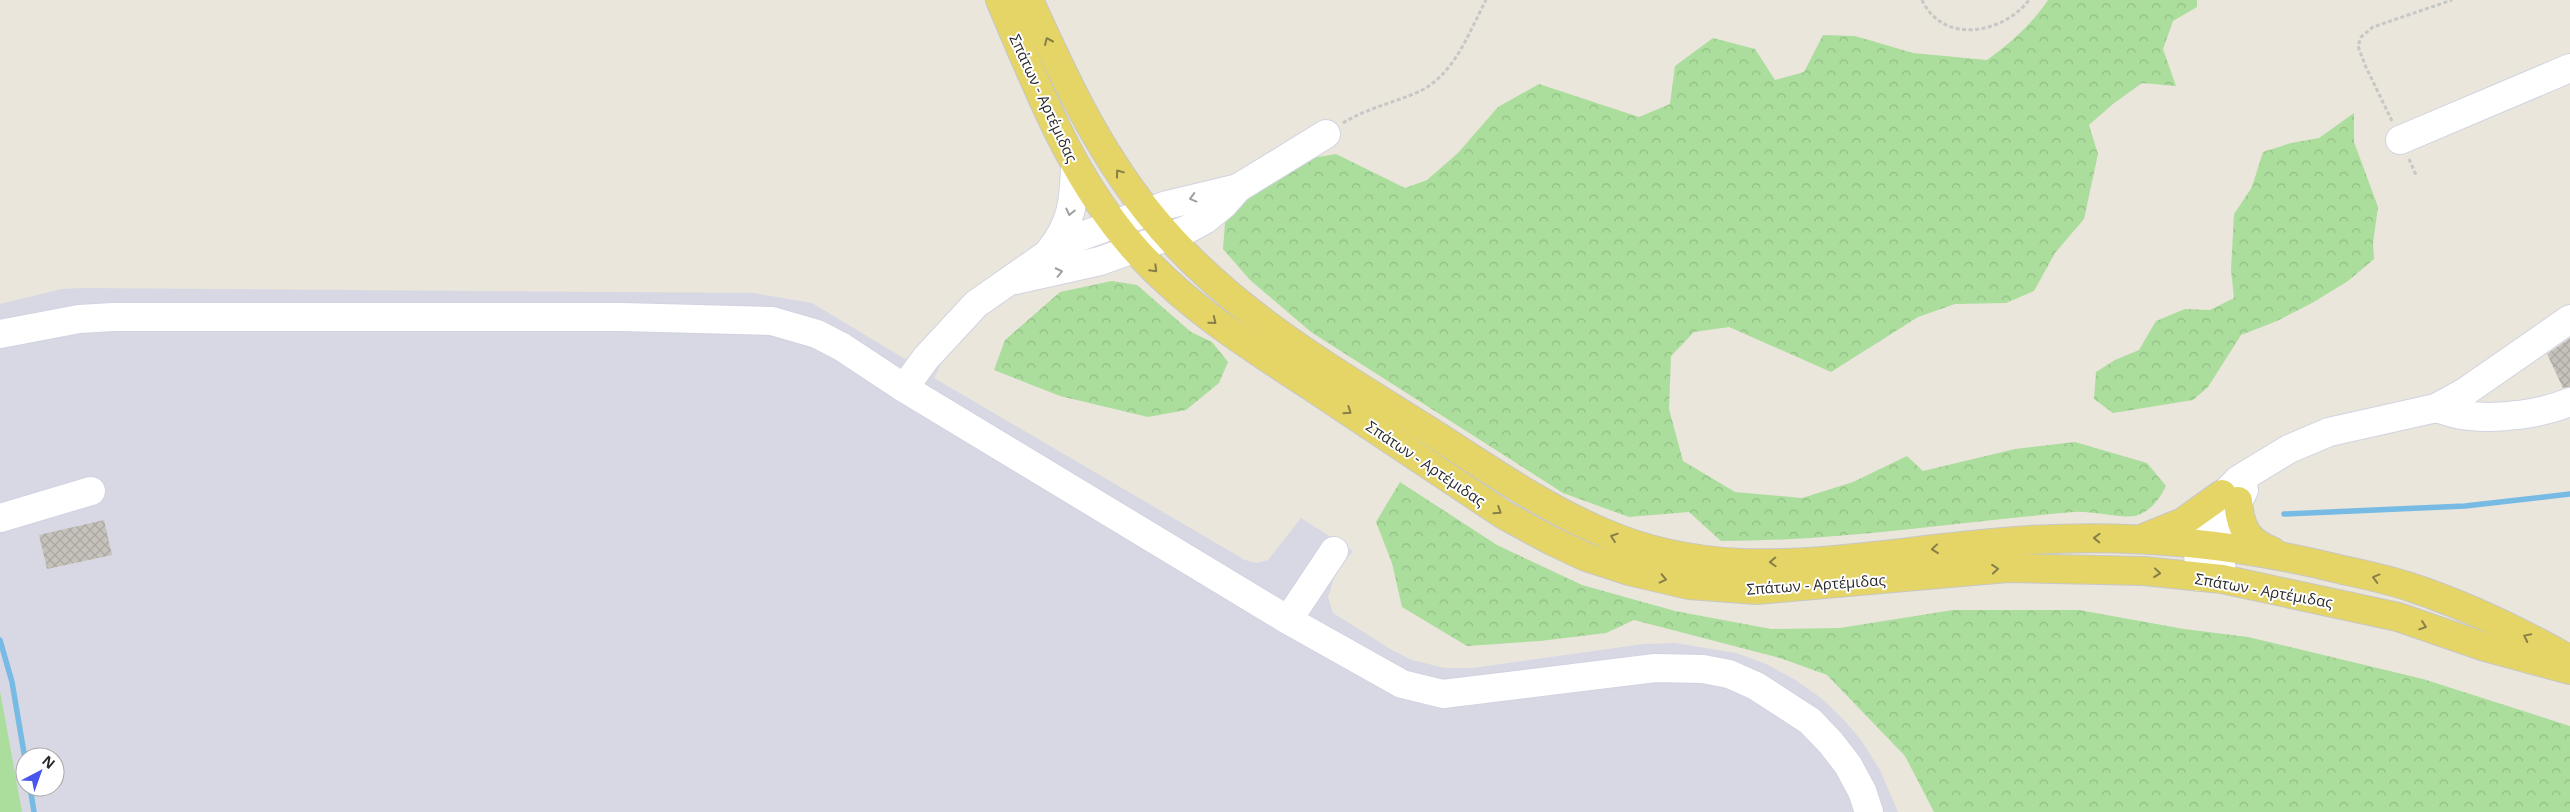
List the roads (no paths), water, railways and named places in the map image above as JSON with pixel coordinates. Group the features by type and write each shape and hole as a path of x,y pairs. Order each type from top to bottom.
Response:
{"main road":[{"name":"Σπάτων - Αρτέμιδας","path":"1000,0 1056,129 1075,165 1115,224 1134,248 1175,290 1222,328 1504,515 1552,541 1629,571 1689,585 1757,590 2007,568 2144,571 2210,578 2398,617 2485,647 2570,670"},
{"name":"Σπάτων - Αρτέμιδας","path":"1029,0 1066,83 1107,157 1148,212 1169,236 1245,310 1285,340 1533,497 1603,533 1677,556 1742,563 1826,561 2006,541 2091,538 2209,545 2282,555 2411,587 2492,620 2570,659"},
{"path":"2138,540 2183,522 2230,498 2248,538 2261,547 2282,555"}],"street":[{"path":"2400,140 2570,68"},
{"path":"1012,280 1071,269 1169,236 1206,219 1223,205 1238,188 1326,134"},
{"path":"1049,253 1062,235 1071,214 1075,165"},
{"path":"904,388 926,358 959,321 994,290 1012,280 1049,253 1079,238 1148,212 1191,198 1238,188"},
{"path":"0,334 80,319 113,317 743,319 772,321 817,334 842,347 904,388 1288,620 1402,684 1443,694 1655,668 1694,668 1729,674 1756,686 1810,722 1848,765 1862,791 1869,812"},
{"path":"2210,578 2209,545 2203,523 2210,509 2230,498 2260,468 2290,450 2330,432 2436,408 2465,392 2570,319"},
{"path":"2436,408 2470,416 2507,415 2554,409 2570,402"},
{"path":"0,518 91,491"},
{"path":"1288,620 1334,551"}],"waterway":[{"path":"2284,514 2465,506 2570,494"},
{"path":"0,640 12,682 23,747"},
{"path":"32,797 34,812"}]}
